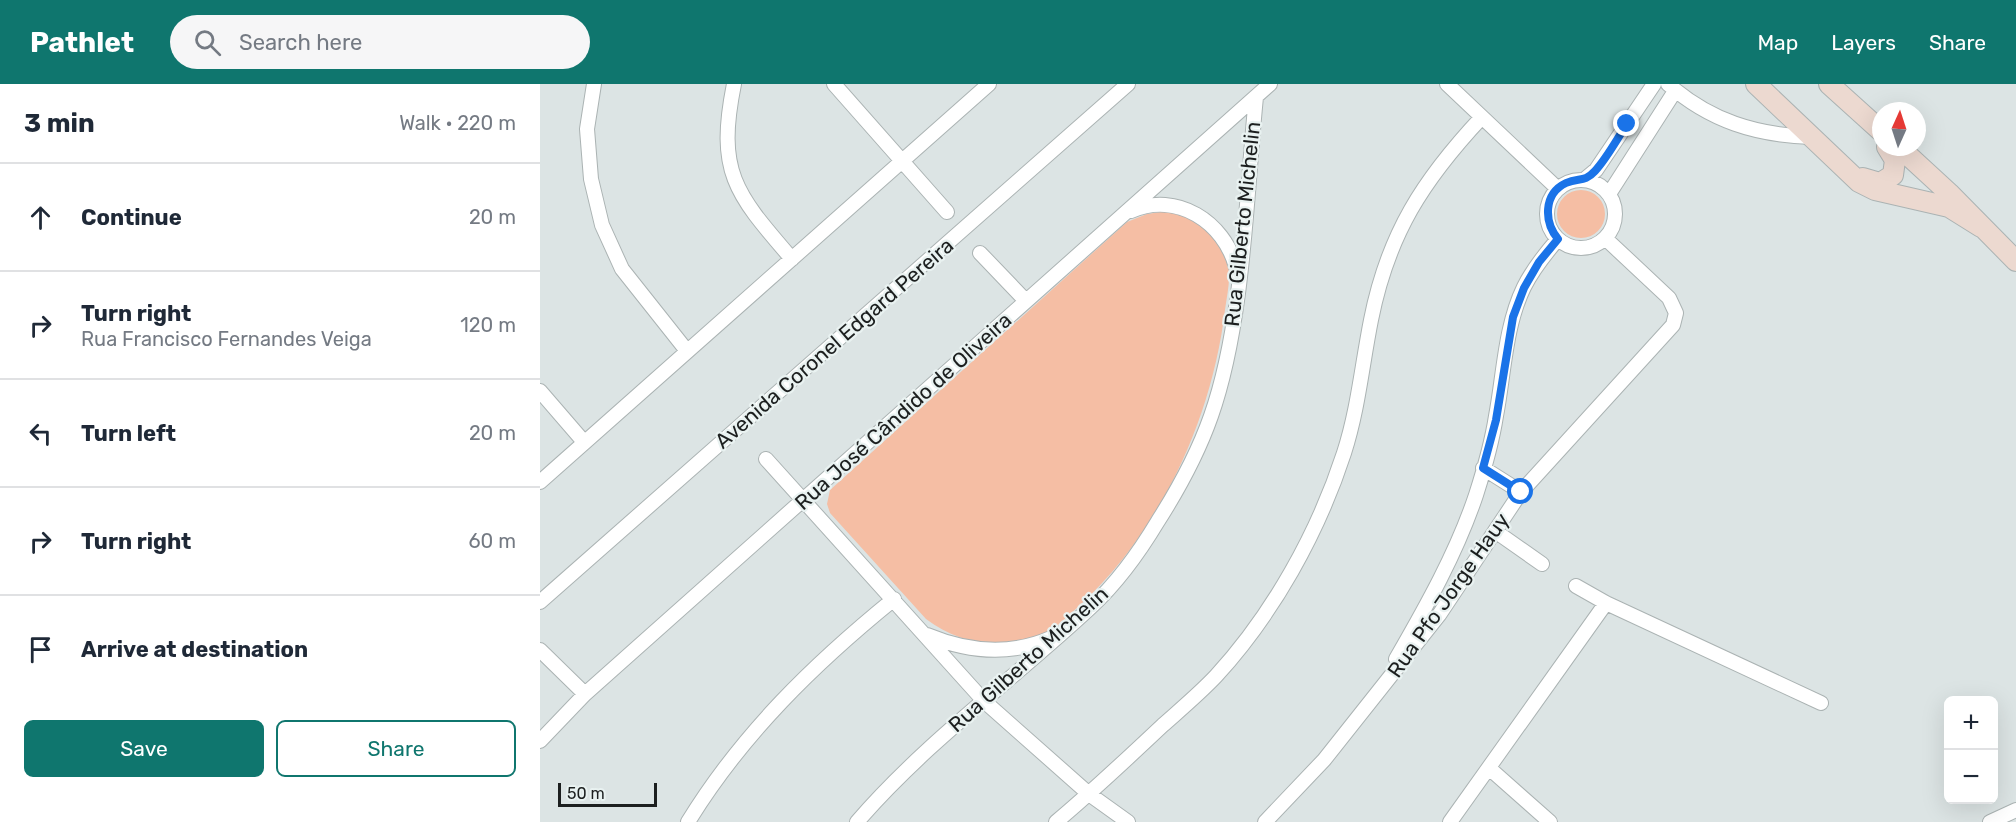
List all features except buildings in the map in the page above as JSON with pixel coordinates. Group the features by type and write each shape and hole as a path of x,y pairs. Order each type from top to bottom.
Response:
{"main road":[{"path":"1756,84 1845,169 1866,186 1949,207 1981,227"},
{"path":"1829,84 1872,123"},
{"path":"1860,112 1872,127"},
{"path":"1845,169 1874,182 1886,181 1893,175 1896,166 1893,156"},
{"path":"1909,156 2016,261"}],"street":[{"path":"594,84 587,129 591,179 602,225 622,269 687,351"},
{"path":"734,84 727,121 728,155 734,183 750,210 792,259"},
{"path":"834,84 947,212"},
{"path":"540,482 989,84"},
{"name":"Avenida Coronel Edgard Pereira","path":"540,602 1128,84"},
{"name":"Rua José Cândido de Oliveira","path":"540,741 585,693 1270,84"},
{"path":"1447,84 1460,90 1482,117 1558,189"},
{"path":"1584,180 1596,170 1654,84"},
{"path":"1609,194 1672,87 1699,108 1725,122 1753,131 1782,136 1811,137"},
{"name":"Rua Gilberto Michelin","path":"857,822 889,786 1093,605 1142,548 1181,484 1211,415 1228,349 1238,282 1256,97"},
{"path":"1056,822 1216,676 1269,608 1311,534 1344,454 1360,388 1371,319 1385,263 1410,207 1445,156 1482,117"},
{"path":"1627,124 1645,135"},
{"path":"1606,155 1624,168"},
{"path":"1584,180 1594,182 1609,194 1615,212 1611,230 1605,238 1587,247 1577,248 1558,239 1548,223 1547,214 1552,196 1558,189 1566,183 1584,180"},
{"path":"1123,214 1149,206 1162,205 1175,206 1200,216 1211,223 1228,244 1237,268 1238,282"},
{"name":"Rua Pfo Jorge Hauy","path":"1265,822 1324,760 1439,615 1521,492 1671,328 1676,313 1670,298 1605,238"},
{"path":"1372,700 1421,614 1464,526 1496,420 1513,317 1529,280 1558,239"},
{"path":"980,253 1026,301"},
{"path":"540,391 584,442"},
{"path":"766,459 804,498 984,701 1089,794 1128,822"},
{"path":"1483,468 1521,492"},
{"path":"1464,526 1463,544 1469,549 1480,546 1495,531 1542,564"},
{"path":"1576,586 1605,603 1821,703"},
{"path":"688,822 736,752 775,706 817,663 894,599"},
{"path":"1450,822 1605,603"},
{"path":"925,634 958,646 993,651 1028,646 1061,633"},
{"path":"540,650 585,693"},
{"path":"1489,768 1550,822"},
{"path":"1990,822 2016,810"}],"shaded area":[{"path":"1581,190 1598,197 1605,214 1598,231 1581,238 1564,231 1557,214 1564,197"},
{"path":"1168,211 1188,217 1214,236 1225,255 1229,281 1218,351 1208,391 1195,431 1158,508 1135,543 1109,576 1057,626 1026,640 996,644 967,640 939,628 926,619 830,513 827,504 830,490 1127,222 1147,214"}],"route":[{"path":"1521,492 1483,468 1496,420 1513,317 1524,288 1539,262 1558,239 1548,223 1548,205 1552,196 1566,183 1584,180 1596,170 1627,124"}]}
